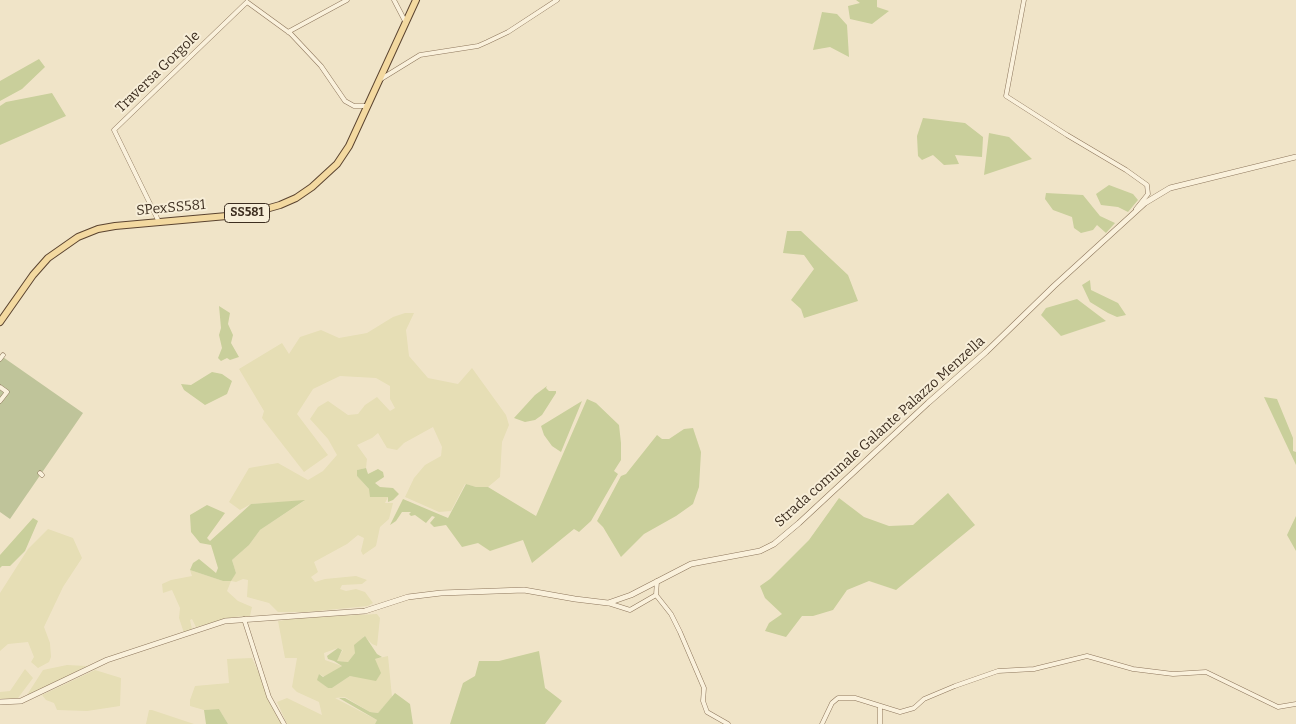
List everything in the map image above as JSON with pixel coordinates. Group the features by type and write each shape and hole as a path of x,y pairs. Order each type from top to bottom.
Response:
{"main road":[{"name":"SPexSS581","path":"0,322 33,275 48,258 78,237 115,226 238,215 280,206 296,198 318,182 336,164 349,146 416,0"}],"street":[{"path":"288,32 348,0"},
{"path":"394,0 406,23"},
{"path":"379,80 420,55 478,46 487,42 508,32 556,0"},
{"path":"1024,0 1006,96 1147,185 1148,194 1133,213"},
{"path":"246,1 288,32 321,66 344,101 354,106 368,106"},
{"name":"Traversa Gorgole","path":"159,222 114,130 246,1"},
{"name":"Strada comunale Galante Palazzo Menzella","path":"0,702 21,701 107,660 225,622 244,619 365,611 408,597 441,593 524,590 608,603 631,595 691,564 760,551 774,544 799,523 1145,203 1170,188 1296,157"},
{"path":"0,387 7,392 0,401"},
{"path":"657,581 656,595 671,614 704,688 703,701 707,712 728,724"},
{"path":"608,603 630,610 656,595"},
{"path":"244,619 269,697 284,724"},
{"path":"822,724 832,703 838,698 855,698 900,712 914,708 924,699 998,671 1034,669 1087,656 1133,668 1173,674 1206,672 1278,707 1296,704"},
{"path":"880,706 880,724"}],"shaded area":[{"path":"405,313 414,313 406,330 409,356 428,378 458,384 472,368 506,415 509,425 502,442 500,477 488,487 476,487 465,484 451,511 439,512 405,497 414,478 425,465 441,456 442,447 433,427 404,443 397,450 387,448 378,433 357,445 367,459 366,468 357,470 357,476 369,489 388,497 385,503 393,503 389,519 380,527 376,546 363,555 361,551 364,538 358,535 347,544 314,562 318,572 311,577 315,582 325,579 356,576 367,580 362,584 342,585 340,589 346,591 356,589 365,592 373,603 368,606 307,612 278,612 269,603 247,597 248,580 243,579 236,582 231,581 227,591 238,601 252,607 250,616 233,617 196,627 192,619 190,620 192,629 184,633 179,618 180,608 172,590 163,593 162,584 171,580 192,576 190,570 223,581 236,573 232,560 249,545 260,530 304,501 251,504 240,510 229,502 249,468 278,463 308,480 323,471 337,455 328,439 310,419 318,407 328,401 348,415 358,414 365,405 377,397 390,411 395,408 390,399 390,386 376,378 340,376 313,389 297,414 328,455 304,472 262,418 264,411 239,369 282,343 289,354 300,337 321,330 339,338 367,333 393,317"},
{"path":"48,529 73,538 82,558 63,587 44,627 50,643 51,657 49,662 38,668 31,662 34,657 28,642 8,644 0,651 0,593 28,549"},
{"path":"377,614 380,618 377,646 364,636 348,662 336,661 343,650 338,648 324,653 325,660 342,666 325,677 319,674 318,680 328,688 332,688 350,676 361,677 375,659 388,656 392,697 378,713 370,712 345,697 335,698 377,720 375,724 287,724 277,702 287,698 322,715 319,702 297,692 292,687 297,658 285,658 278,621 299,618"},
{"path":"252,658 282,724 228,724 219,709 204,710 190,706 195,686 229,683 227,659"},
{"path":"67,665 87,666 25,698 43,670"},
{"path":"25,669 33,678 18,698 0,699 0,692 10,691"},
{"path":"95,670 121,678 120,706 87,711 57,710 54,703 46,700 42,695"},
{"path":"149,710 152,710 194,724 146,724"}],"green space":[{"path":"856,0 877,0 877,7 889,11 872,24 850,19 848,6 860,3"},
{"path":"822,12 837,14 847,25 849,57 830,47 813,50"},
{"path":"39,59 45,67 22,89 0,101 0,81"},
{"path":"52,93 66,116 0,145 0,106 6,102"},
{"path":"923,118 965,123 983,137 982,157 955,155 959,164 944,165 933,155 922,160 918,156 917,136"},
{"path":"989,133 1009,137 1032,159 984,175"},
{"path":"1109,185 1133,194 1138,200 1128,212 1118,207 1101,205 1096,194"},
{"path":"1046,193 1083,195 1100,216 1115,223 1106,233 1097,225 1093,230 1081,233 1074,228 1072,217 1053,210 1045,199"},
{"path":"787,231 801,231 848,275 858,301 804,318 801,309 791,300 814,269 804,255 783,253"},
{"path":"1090,280 1091,290 1118,303 1126,315 1117,317 1090,302 1082,285"},
{"path":"1077,299 1106,321 1061,336 1041,315 1046,308"},
{"path":"219,306 230,313 228,324 233,335 231,343 239,357 230,360 227,358 221,361 218,358 222,348 219,335 221,328"},
{"path":"0,355 83,413 10,519 0,512"},
{"path":"212,372 222,374 232,381 227,394 205,405 184,390 181,384 191,385"},
{"path":"547,386 546,388 549,391 556,391 556,393 542,415 535,420 525,422 514,418 535,395"},
{"path":"1264,397 1277,399 1293,438 1296,465"},
{"path":"587,399 596,403 619,425 621,460 614,471 618,474 591,521 579,532 574,529 532,563 523,540 490,551 478,543 462,547 446,525 434,527 430,523 435,517 432,516 426,523 415,515 411,516 409,514 411,512 402,512 396,521 390,525 403,499 448,518 466,484 476,487 488,487 536,516"},
{"path":"582,401 561,452 552,446 544,435 541,426"},
{"path":"693,428 701,452 699,487 693,504 644,534 621,557 603,527 597,521 621,476 626,474 657,435 662,439 669,439 684,429"},
{"path":"366,468 368,474 378,469 383,472 384,477 375,483 380,487 393,488 399,494 388,502 388,497 370,497 369,489 357,476 357,470"},
{"path":"948,493 975,525 896,590 869,581 847,590 833,610 813,616 802,616 786,637 765,631 769,623 782,614 765,598 760,586 770,579 809,540 839,498 864,517 889,526 913,525"},
{"path":"305,500 260,530 249,545 232,560 236,573 231,581 223,581 190,570 193,563 199,559 216,573 218,568 211,545 200,543 191,532 190,515 207,505 225,513 207,538 210,541 251,504"},
{"path":"1296,516 1296,551 1287,535"},
{"path":"33,518 38,521 25,551 10,566 2,566 0,568 0,555"},
{"path":"365,636 377,654 382,657 375,659 381,673 376,681 350,676 332,688 328,688 317,680 319,674 323,677 342,666 328,659 327,656 338,648 342,650 337,661 348,662 355,653 354,645"},
{"path":"539,651 545,688 562,701 545,724 450,724 463,683 475,676 479,661 499,661"},
{"path":"395,693 410,704 413,724 375,724 377,720 339,698 345,698 370,712 378,713"},
{"path":"219,709 228,724 206,724 204,710"}]}
